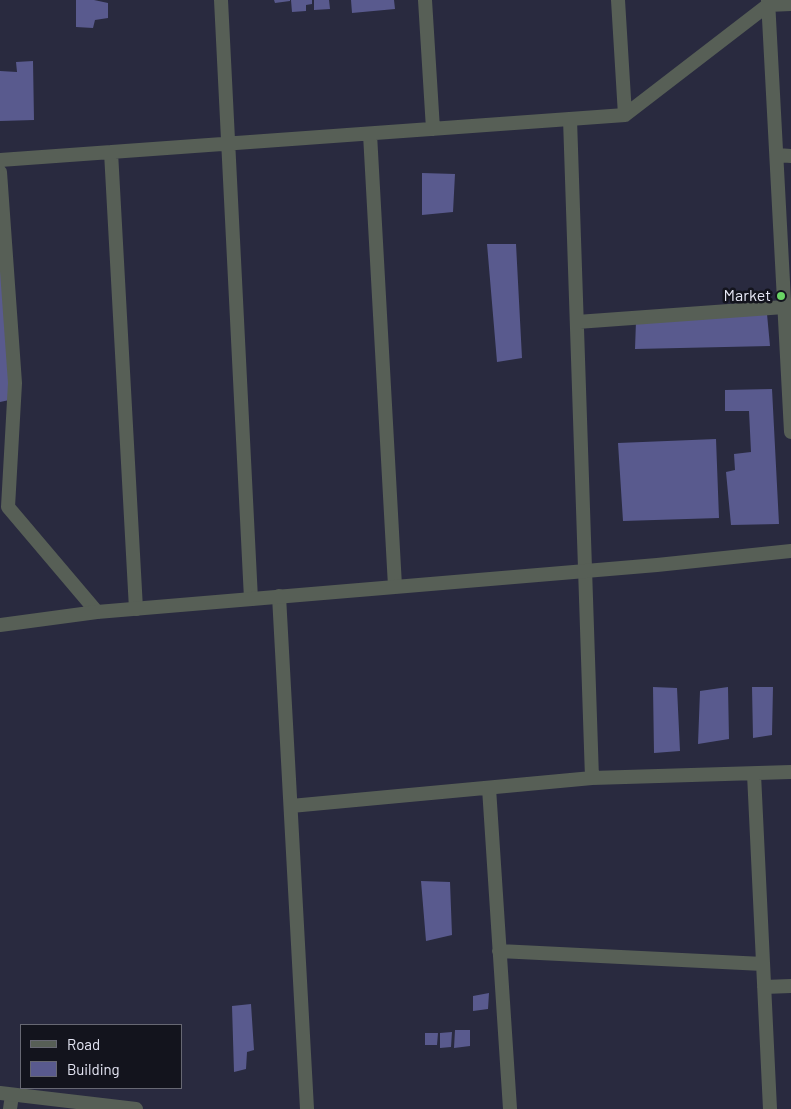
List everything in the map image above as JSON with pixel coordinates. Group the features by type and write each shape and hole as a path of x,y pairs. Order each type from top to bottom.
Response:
{"street":[{"path":"222,0 251,599"},
{"path":"425,0 433,129"},
{"path":"618,0 625,115"},
{"path":"768,3 787,292 784,307 791,432"},
{"path":"0,160 625,115 768,3 791,4"},
{"path":"570,119 592,778"},
{"path":"370,134 395,586"},
{"path":"111,152 136,609"},
{"path":"777,156 791,156"},
{"path":"0,172 15,383 8,507 97,612"},
{"path":"577,322 784,307"},
{"path":"0,625 97,612 791,551"},
{"path":"280,596 307,1109"},
{"path":"291,806 592,778 791,772"},
{"path":"754,774 770,1109"},
{"path":"489,788 510,1109"},
{"path":"500,951 763,964"},
{"path":"764,987 791,986"},
{"path":"10,1109 6,1094 136,1109"}],"building":[{"path":"76,0 94,0 108,3 108,18 95,20 93,28 76,27"},
{"path":"274,0 290,0 290,1 275,3"},
{"path":"291,0 312,0 312,4 306,5 306,11 292,12"},
{"path":"314,0 329,0 330,9 314,10"},
{"path":"351,0 394,0 395,9 352,13"},
{"path":"33,61 34,120 0,121 0,71 17,72 16,62"},
{"path":"422,173 455,174 453,212 422,215"},
{"path":"487,244 516,244 522,358 497,362"},
{"path":"0,257 14,399 0,402"},
{"path":"767,314 770,346 635,349 636,321"},
{"path":"772,389 779,524 731,525 726,472 735,470 734,454 751,452 749,411 725,411 725,390"},
{"path":"716,439 719,518 623,521 618,443"},
{"path":"653,687 677,688 680,751 654,753"},
{"path":"728,687 729,739 698,744 700,691"},
{"path":"752,687 773,687 772,735 753,738"},
{"path":"421,881 450,882 452,935 426,941"},
{"path":"489,993 488,1009 473,1011 473,996"},
{"path":"251,1004 254,1050 247,1052 246,1069 234,1072 232,1006"},
{"path":"455,1030 470,1030 470,1046 454,1048"},
{"path":"452,1032 451,1047 440,1048 440,1033"},
{"path":"425,1033 438,1033 437,1045 425,1045"}],"place":[{"name":"Market","path":"781,296"}]}
